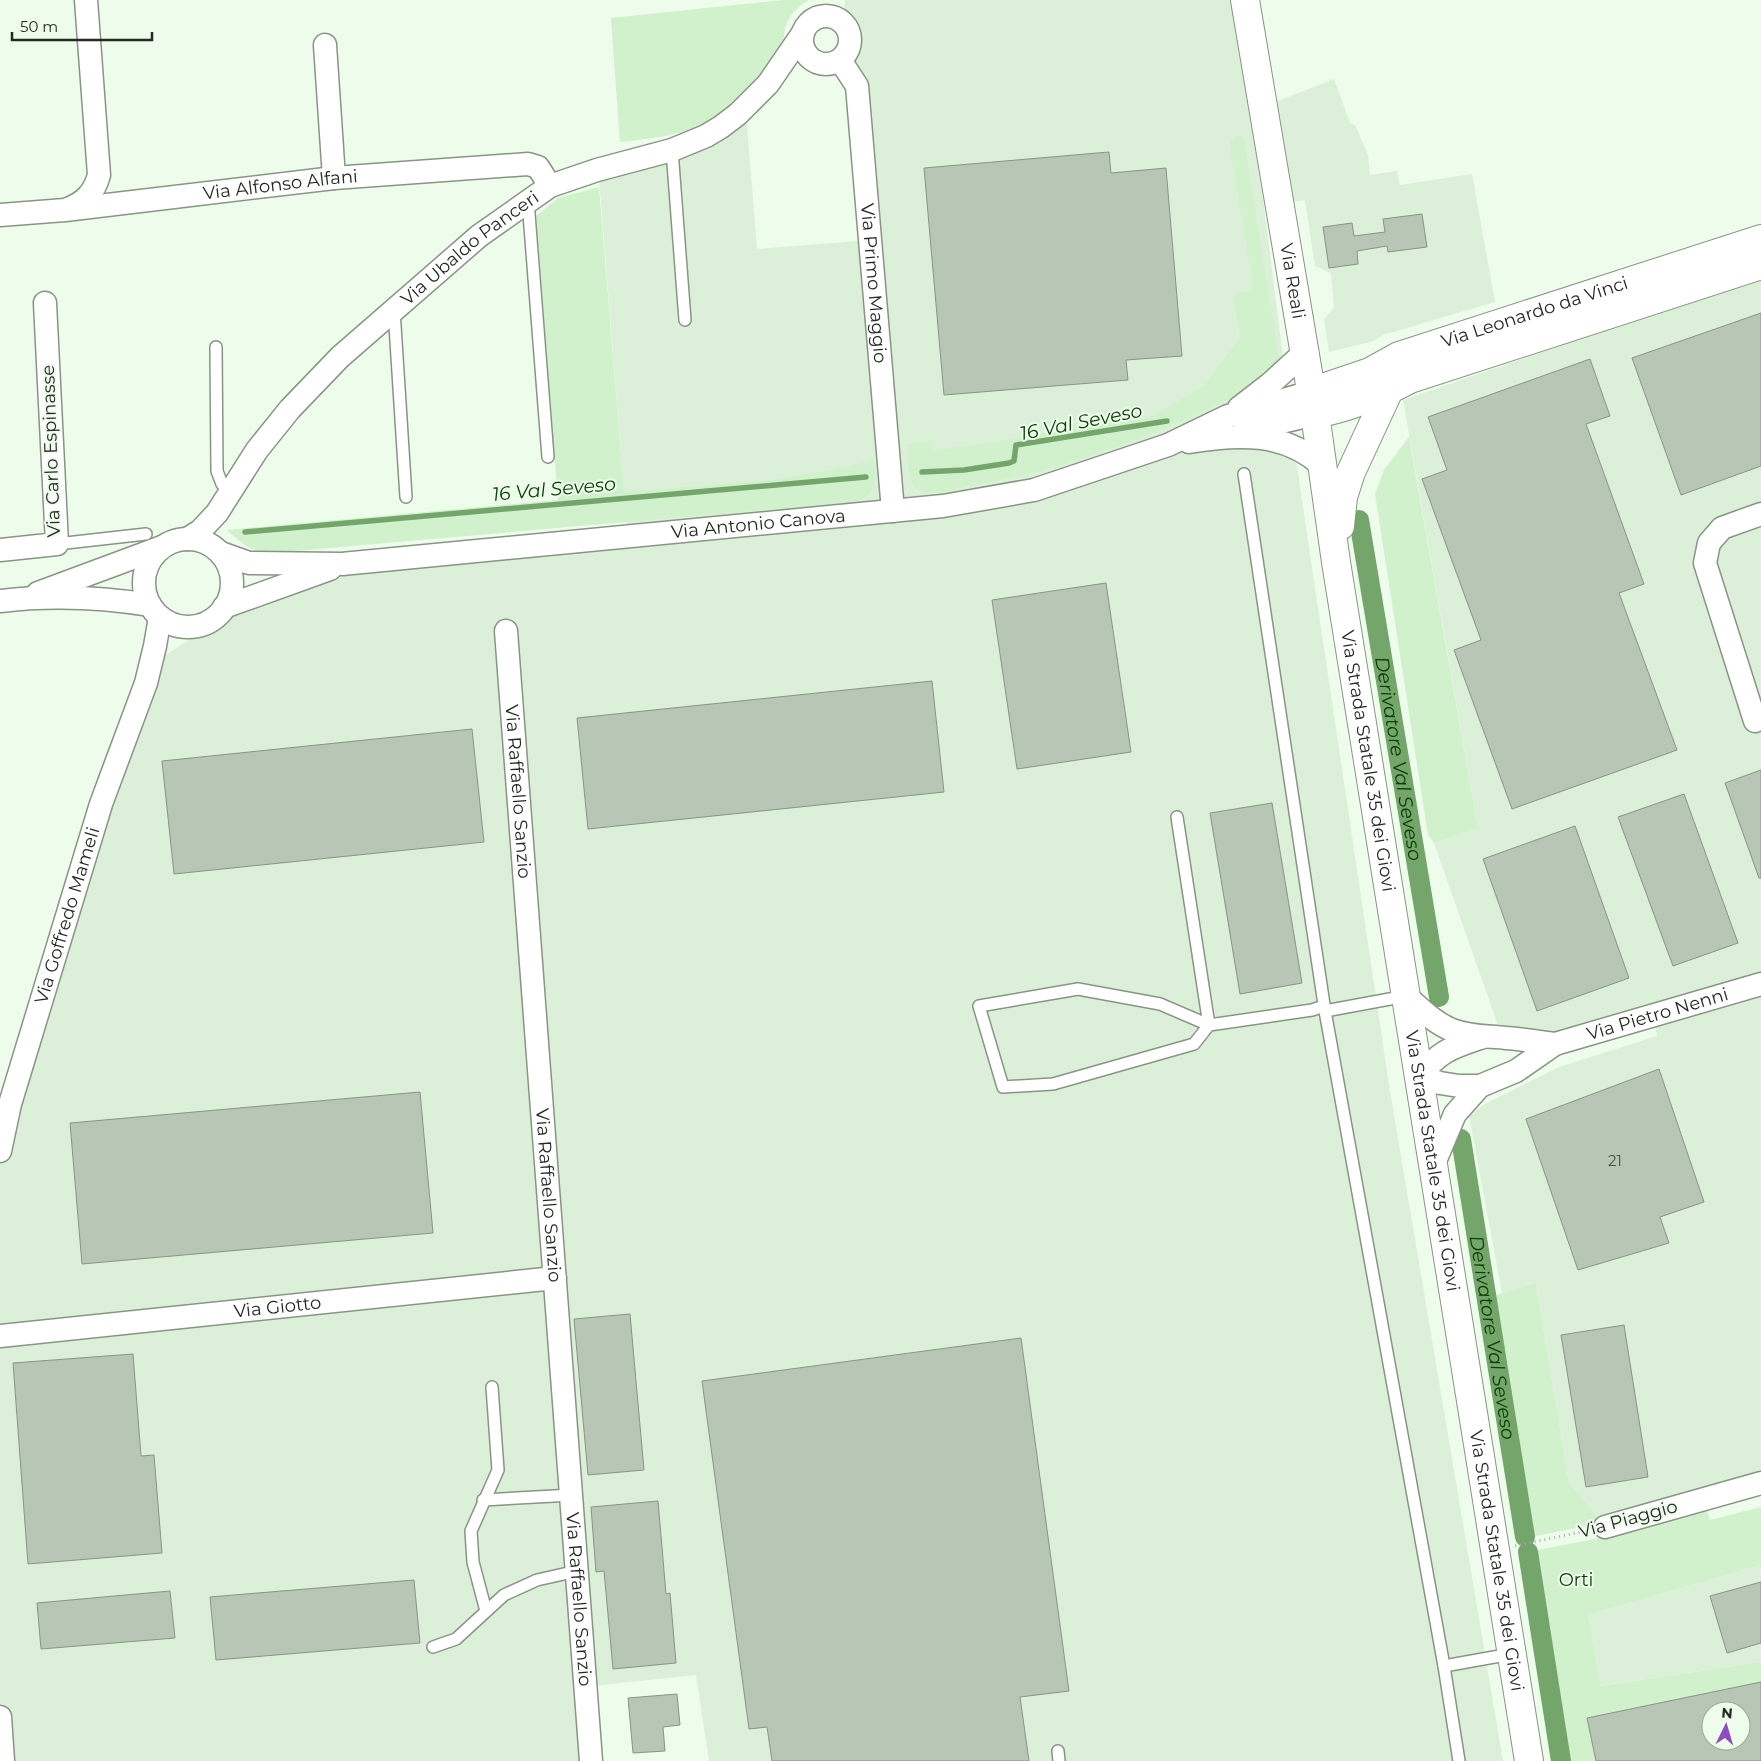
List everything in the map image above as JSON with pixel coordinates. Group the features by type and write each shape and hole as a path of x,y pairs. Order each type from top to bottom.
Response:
{"main road":[{"name":"Via Reali","path":"1245,0 1313,403 1336,562"},
{"name":"Via Leonardo da Vinci","path":"1313,403 1398,356 1761,239"},
{"name":"Via Leonardo da Vinci","path":"1313,403 1337,410 1419,376 1761,265"},
{"path":"1336,562 1344,497 1351,472 1389,390"},
{"name":"Via Strada Statale 35 dei Giovi","path":"1336,562 1529,1761"}],"street":[{"path":"65,210 79,205 86,200 92,192 98,175 86,0"},
{"name":"Via Ubaldo Panceri","path":"187,539 209,523 257,450 290,408 340,357 478,236 550,186 606,167 672,150 706,136 738,114 768,84 828,0"},
{"path":"841,0 850,40 846,54 840,60 826,64 812,60 803,47 807,27 819,17 833,17 846,26"},
{"path":"325,45 334,178"},
{"name":"Via Primo Maggio","path":"840,60 857,86 893,511"},
{"name":"Via Alfonso Alfani","path":"0,215 65,210 334,178 528,164 538,167 550,186"},
{"name":"Via Carlo Espinasse","path":"0,550 57,544 45,303"},
{"name":"Via Antonio Canova","path":"221,553 249,563 342,564 943,506 1034,490 1168,445 1228,416 1270,384 1304,353"},
{"name":"Via Antonio Canova","path":"1228,416 1313,403"},
{"name":"Via Antonio Canova","path":"1214,438 1313,403"},
{"name":"Via Antonio Canova","path":"1168,445 1214,438 1250,437 1288,443 1311,455 1322,466"},
{"path":"1755,721 1705,563 1709,543 1722,528 1761,514"},
{"path":"146,683 155,646 155,611 145,592 144,579 154,555 155,540"},
{"path":"0,601 25,598 116,599 155,611 170,623 180,626 192,626 216,617 224,607 230,594 232,580 228,566 221,553 211,545 200,540 155,540 25,598"},
{"name":"Via Antonio Canova","path":"224,607 342,564"},
{"path":"146,683 171,646 192,626"},
{"name":"Via Raffaello Sanzio","path":"506,631 591,1761"},
{"name":"Via Goffredo Mameli","path":"0,1151 10,1104 101,804 146,683"},
{"name":"Via Pietro Nenni","path":"1483,1037 1445,1051 1433,1060 1419,1076 1440,1083 1459,1086 1480,1086 1516,1071 1555,1044 1761,984"},
{"name":"Via Pietro Nenni","path":"1406,996 1440,1024 1466,1035 1504,1037 1555,1044"},
{"name":"Via Pietro Nenni","path":"1433,1166 1455,1114 1480,1086"},
{"name":"Via Giotto","path":"0,1336 555,1278"},
{"name":"Via Piaggio","path":"1605,1527 1761,1483"},
{"path":"0,1717 3,1761"}],"lane":[{"path":"672,150 685,320"},
{"path":"528,201 548,457"},
{"path":"394,310 406,497"},
{"path":"216,347 217,471 222,484 230,493"},
{"path":"1244,474 1324,1009 1444,1666 1459,1761"},
{"path":"57,544 155,540"},
{"path":"1177,817 1210,1025 1194,1044 1053,1084 1003,1087 979,1006 1078,989 1160,1004 1210,1025 1406,996"},
{"path":"486,1610 473,1562 470,1531 498,1470 492,1387"},
{"path":"483,1500 572,1495"},
{"path":"432,1647 456,1638 504,1595 536,1580 577,1571"},
{"path":"1444,1666 1512,1654"}],"path":[{"name":"Via Piaggio","path":"1494,1550 1605,1527"}],"shaded area":[{"path":"845,0 1238,0 1296,460 1389,1085 1503,1761 709,1761 696,1675 592,1686 598,1761 0,1761 0,1104 62,889 100,769 138,673 195,636 215,630 229,618 344,573 628,544 598,165 672,146 745,101 757,249 872,240 842,60 850,51 852,38 844,9"},
{"path":"1334,79 1350,123 1355,125 1368,155 1370,175 1397,171 1400,185 1472,174 1495,302 1383,335 1374,341 1329,352 1324,319 1334,308 1331,273 1315,266 1305,200 1283,203 1265,106"},
{"path":"1761,276 1761,975 1558,1037 1500,1031 1434,843 1478,827 1403,400"},
{"path":"1761,996 1761,1477 1601,1520 1569,1483 1536,1283 1502,1293 1469,1116 1485,1104 1559,1067 1657,1036 1655,1027"},
{"path":"1761,1565 1761,1662 1599,1686 1588,1615"}],"green space":[{"path":"783,0 809,0 797,9 789,19 786,25 784,46 760,79 743,97 715,118 686,131 654,138 620,142 611,18"},
{"path":"1237,135 1244,138 1279,359 1268,374 1245,390 1214,407 1139,438 1053,468 942,492 927,493 915,488 912,485 909,474 907,444 931,440 933,451 1153,416 1204,386 1240,338 1233,294 1254,290 1230,147 1231,141"},
{"path":"599,187 624,492 770,480 832,470 875,460 874,486 867,495 854,502 272,553 253,549 242,543 227,530 558,500 536,216 558,198"},
{"path":"1409,437 1478,828 1434,843 1428,835 1375,494 1384,470"},
{"path":"1536,1283 1569,1483 1601,1520 1591,1525 1531,1537 1492,1296"},
{"name":"Orti","path":"1761,1507 1761,1565 1588,1615 1600,1686 1761,1662 1761,1761 1566,1761 1533,1551 1636,1531 1707,1510 1710,1520"}],"building":[{"path":"1109,152 1111,173 1166,168 1182,356 1126,360 1128,380 944,395 924,168"},
{"path":"1422,214 1427,247 1388,252 1387,246 1357,251 1358,264 1329,268 1323,227 1352,223 1354,236 1385,232 1383,219"},
{"path":"1761,313 1761,466 1681,495 1632,358"},
{"path":"1590,359 1610,416 1586,424 1644,584 1619,593 1677,750 1512,809 1454,650 1481,640 1422,479 1447,470 1428,417"},
{"path":"1106,583 1131,752 1017,769 992,600"},
{"path":"932,681 944,792 588,829 577,718"},
{"path":"472,729 484,842 174,874 162,761"},
{"path":"1761,770 1761,878 1759,878 1725,783"},
{"path":"1684,794 1738,943 1673,966 1618,817"},
{"path":"1272,803 1302,983 1240,994 1210,813"},
{"path":"1575,826 1629,978 1537,1011 1483,859"},
{"path":"1659,1069 1704,1202 1660,1217 1669,1243 1578,1270 1526,1119"},
{"path":"420,1092 433,1233 82,1264 70,1123"},
{"path":"630,1314 644,1470 588,1475 574,1319"},
{"path":"1624,1325 1648,1477 1586,1487 1561,1335"},
{"path":"1021,1338 1069,1691 1020,1697 1029,1761 772,1761 767,1727 749,1729 702,1381"},
{"path":"133,1354 141,1456 154,1455 162,1553 28,1564 13,1363"},
{"path":"658,1501 666,1594 670,1593 676,1663 613,1669 604,1571 596,1572 591,1507"},
{"path":"414,1580 420,1643 216,1660 210,1597"},
{"path":"1761,1582 1761,1643 1727,1653 1710,1596"},
{"path":"170,1591 175,1638 41,1649 37,1603"},
{"path":"1761,1682 1761,1761 1596,1761 1587,1718"},
{"path":"677,1694 680,1725 663,1727 665,1751 633,1753 628,1698"}],"waterway":[{"name":"16 Val Seveso","path":"922,472 964,470 1009,463 1014,461 1016,445 1167,421"},
{"name":"16 Val Seveso","path":"245,532 866,477"},
{"name":"Derivatore Val Seveso","path":"1359,520 1439,997"},
{"name":"Derivatore Val Seveso","path":"1461,1139 1525,1537"},
{"name":"Derivatore Val Seveso","path":"1528,1552 1561,1761"}]}
